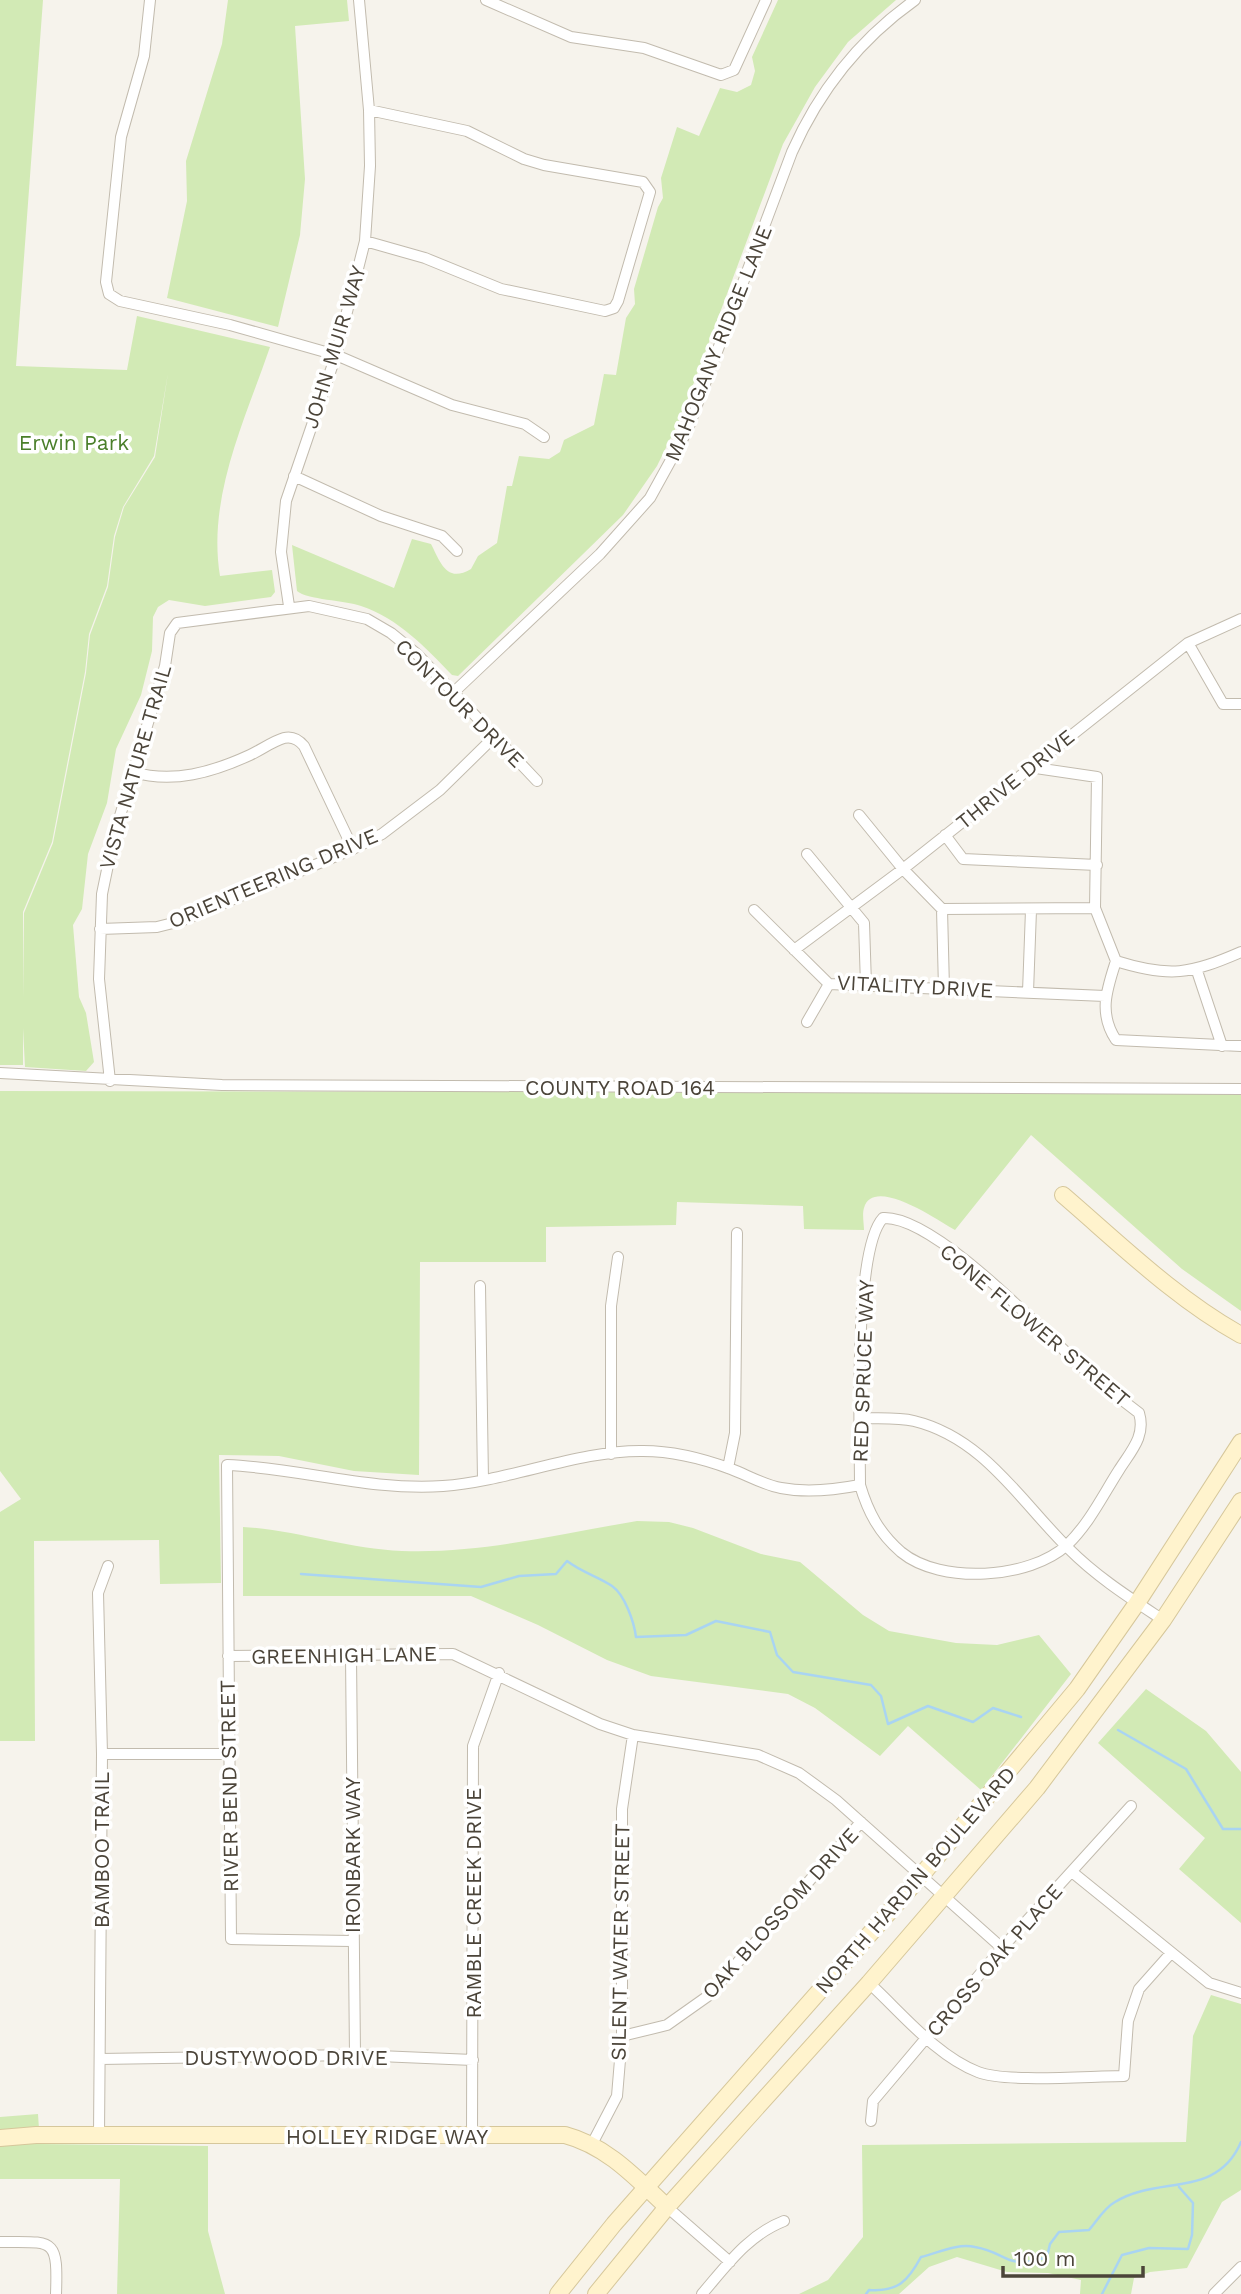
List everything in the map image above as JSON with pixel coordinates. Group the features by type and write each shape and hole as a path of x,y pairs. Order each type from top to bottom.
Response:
{"street":[{"path":"150,0 140,75 121,137 106,282 109,295 120,301 230,325 336,355 452,405 525,424 544,437"},
{"name":"JOHN MUIR WAY","path":"289,607 281,528 294,476 336,355 365,241 370,166 369,110 359,0"},
{"path":"486,0 509,7 571,37 644,48 717,75 726,75 734,70 766,0"},
{"name":"MAHOGANY RIDGE LANE","path":"454,692 600,554 650,498 688,429 792,152 809,117 848,60 885,24 915,0"},
{"path":"365,241 425,258 472,278 529,297 605,311 614,308 649,196 649,188 643,181 544,165 524,159 467,131 369,110"},
{"path":"294,476 381,516 442,536 457,551"},
{"name":"CONTOUR DRIVE","path":"177,623 209,621 289,607 337,610 367,619 391,633 418,655 537,780"},
{"name":"THRIVE DRIVE","path":"794,950 903,869 1029,766 1188,643 1241,620"},
{"name":"VISTA NATURE TRAIL","path":"110,1081 99,979 105,870 165,666 170,633 177,623"},
{"path":"1188,643 1223,704 1241,704"},
{"name":"ORIENTEERING DRIVE","path":"100,929 157,927 181,921 353,849 405,818 440,790 495,736"},
{"path":"133,772 174,777 194,775 235,762 285,738 295,739 304,746 353,849"},
{"path":"1029,766 1097,777 1095,908 1116,961 1105,996 1106,1025 1116,1040 1241,1046"},
{"path":"859,815 903,869 942,909 944,989"},
{"path":"945,835 963,859 1097,865"},
{"path":"807,855 864,923 866,985"},
{"path":"942,909 1095,908"},
{"path":"1028,992 1031,910"},
{"name":"VITALITY DRIVE","path":"754,911 829,984 1105,996"},
{"path":"1116,961 1148,971 1197,971 1241,952"},
{"path":"1197,971 1222,1046"},
{"path":"807,1022 829,984"},
{"name":"COUNTY ROAD 164","path":"0,1073 222,1085 1241,1088"},
{"path":"1063,1195 1152,1272 1222,1325 1241,1335"},
{"name":"CONE FLOWER STREET","path":"883,1218 892,1217 906,1223 956,1254 995,1285 1088,1372 1139,1413 1143,1423 1142,1433 1089,1518 1066,1546"},
{"name":"RED SPRUCE WAY","path":"860,1485 861,1304 876,1229 883,1218"},
{"path":"728,1468 735,1433 737,1233"},
{"path":"611,1454 611,1306 618,1257"},
{"path":"480,1286 483,1480 611,1454 642,1451 676,1454 728,1468 778,1488 806,1492 860,1485 866,1507 881,1532 903,1554 931,1567 964,1573 998,1573 1029,1565 1066,1546"},
{"path":"860,1418 912,1420 960,1440 1020,1492 1066,1546 1094,1573 1163,1620"},
{"name":"NORTH HARDIN BOULEVARD","path":"558,2294 646,2188 920,1877 1077,1689 1137,1603 1241,1442"},
{"name":"RIVER BEND STREET","path":"352,1941 231,1939 227,1465 261,1466 345,1482 395,1487 483,1480"},
{"name":"NORTH HARDIN BOULEVARD","path":"596,2294 667,2207 869,1983 1037,1787 1163,1620 1241,1502"},
{"name":"BAMBOO TRAIL","path":"99,2135 102,1755 98,1593 108,1566"},
{"name":"GREENHIGH LANE","path":"228,1656 453,1654 499,1673 600,1724 633,1735 758,1755 799,1773 862,1822 942,1897 1002,1948"},
{"name":"IRONBARK WAY","path":"351,1656 355,2055"},
{"name":"RAMBLE CREEK DRIVE","path":"472,2137 472,1746 499,1673"},
{"name":"SILENT WATER STREET","path":"592,2144 617,2096 622,2036 622,1809 633,1735"},
{"path":"102,1755 229,1755"},
{"name":"CROSS OAK PLACE","path":"871,2121 873,2101 1002,1948 1131,1807"},
{"name":"OAK BLOSSOM DRIVE","path":"622,2036 667,2025 708,1996 862,1822"},
{"path":"1072,1872 1209,1983 1241,1993"},
{"path":"869,1983 952,2057 978,2072 1008,2076 1124,2076 1128,2021 1139,1989 1171,1952"},
{"name":"DUSTYWOOD DRIVE","path":"100,2059 355,2055 472,2060"},
{"name":"HOLLEY RIDGE WAY","path":"0,2138 99,2135 472,2137 554,2134 592,2144 730,2262"},
{"path":"702,2294 758,2233 784,2221"},
{"path":"0,2242 42,2242 52,2248 57,2258 56,2294"},
{"path":"1214,2294 1241,2267"}],"green space":[{"name":"Erwin Park","path":"0,0 43,0 16,366 127,370 137,316 270,347 231,459 219,517 217,546 220,576 272,570 275,592 271,597 205,606 169,600 158,607 153,617 152,651 141,695 116,749 107,803 88,854 82,909 73,925 79,997 86,1013 94,1062 86,1071 25,1067 23,1028 23,1065 0,1065","holes":["168,373 155,457 124,507 115,537 108,587 90,635 86,673 53,843 24,913 23,998 23,912 52,842 85,672 89,634 107,586 114,536 123,507 154,456"]},
{"path":"228,0 347,0 349,21 295,26 305,179 300,235 278,327 167,298 187,201 186,161 222,44"},
{"path":"778,0 896,0 848,42 815,87 783,144 681,417 657,466 623,515 458,676 452,675 421,644 387,618 354,604 309,596 297,591 292,545 394,588 412,539 431,544 441,563 450,572 462,573 471,569 478,556 497,543 507,486 512,486 519,456 549,459 560,452 564,440 594,425 604,374 616,375 626,318 635,304 634,289 663,198 661,178 677,127 699,136 720,88 737,92 751,85 755,71 752,57"},
{"path":"0,1091 1241,1093 1241,1311 1182,1269 1031,1135 955,1230 907,1203 880,1196 870,1199 864,1208 864,1230 804,1229 803,1206 677,1202 676,1225 546,1227 546,1262 420,1262 419,1475 354,1471 279,1456 219,1455 221,1583 160,1584 159,1540 34,1541 35,1741 0,1741 0,1512 21,1499 0,1471"},
{"path":"637,1521 669,1522 693,1528 761,1554 800,1562 863,1615 889,1631 956,1643 997,1645 1039,1635 1071,1674 981,1790 908,1726 880,1756 815,1708 788,1694 651,1676 607,1660 538,1625 471,1596 243,1596 243,1527 382,1550 432,1551 520,1542"},
{"path":"1146,1689 1206,1731 1241,1772 1241,1923 1179,1869 1205,1838 1098,1743"},
{"path":"1211,1995 1241,2004 1241,2190 1222,2202 1187,2268 1150,2272 1134,2278 1131,2294 1080,2294 1081,2280 1048,2273 1007,2272 957,2257 929,2267 899,2294 799,2294 828,2280 863,2237 862,2145 1186,2142 1193,2036"},
{"path":"38,2114 40,2144 208,2146 208,2231 225,2294 117,2294 120,2179 0,2179 0,2117"}],"waterway":[{"path":"301,1574 481,1587 519,1576 556,1574 567,1561 617,1590 628,1609 636,1637 686,1635 716,1621 770,1632 777,1655 793,1672 871,1685 881,1696 888,1724 928,1706 973,1722 993,1708 1021,1717"},
{"path":"1118,1730 1186,1769 1223,1829 1241,1829"},
{"path":"866,2294 869,2290 895,2287 906,2279 921,2257 954,2247 975,2247 1015,2262 1047,2257 1050,2244 1059,2232 1089,2230 1111,2205 1132,2194 1202,2179 1217,2172 1230,2160 1241,2142"},
{"path":"1102,2294 1122,2255 1149,2248 1188,2249 1192,2235 1193,2203 1179,2187"}]}
